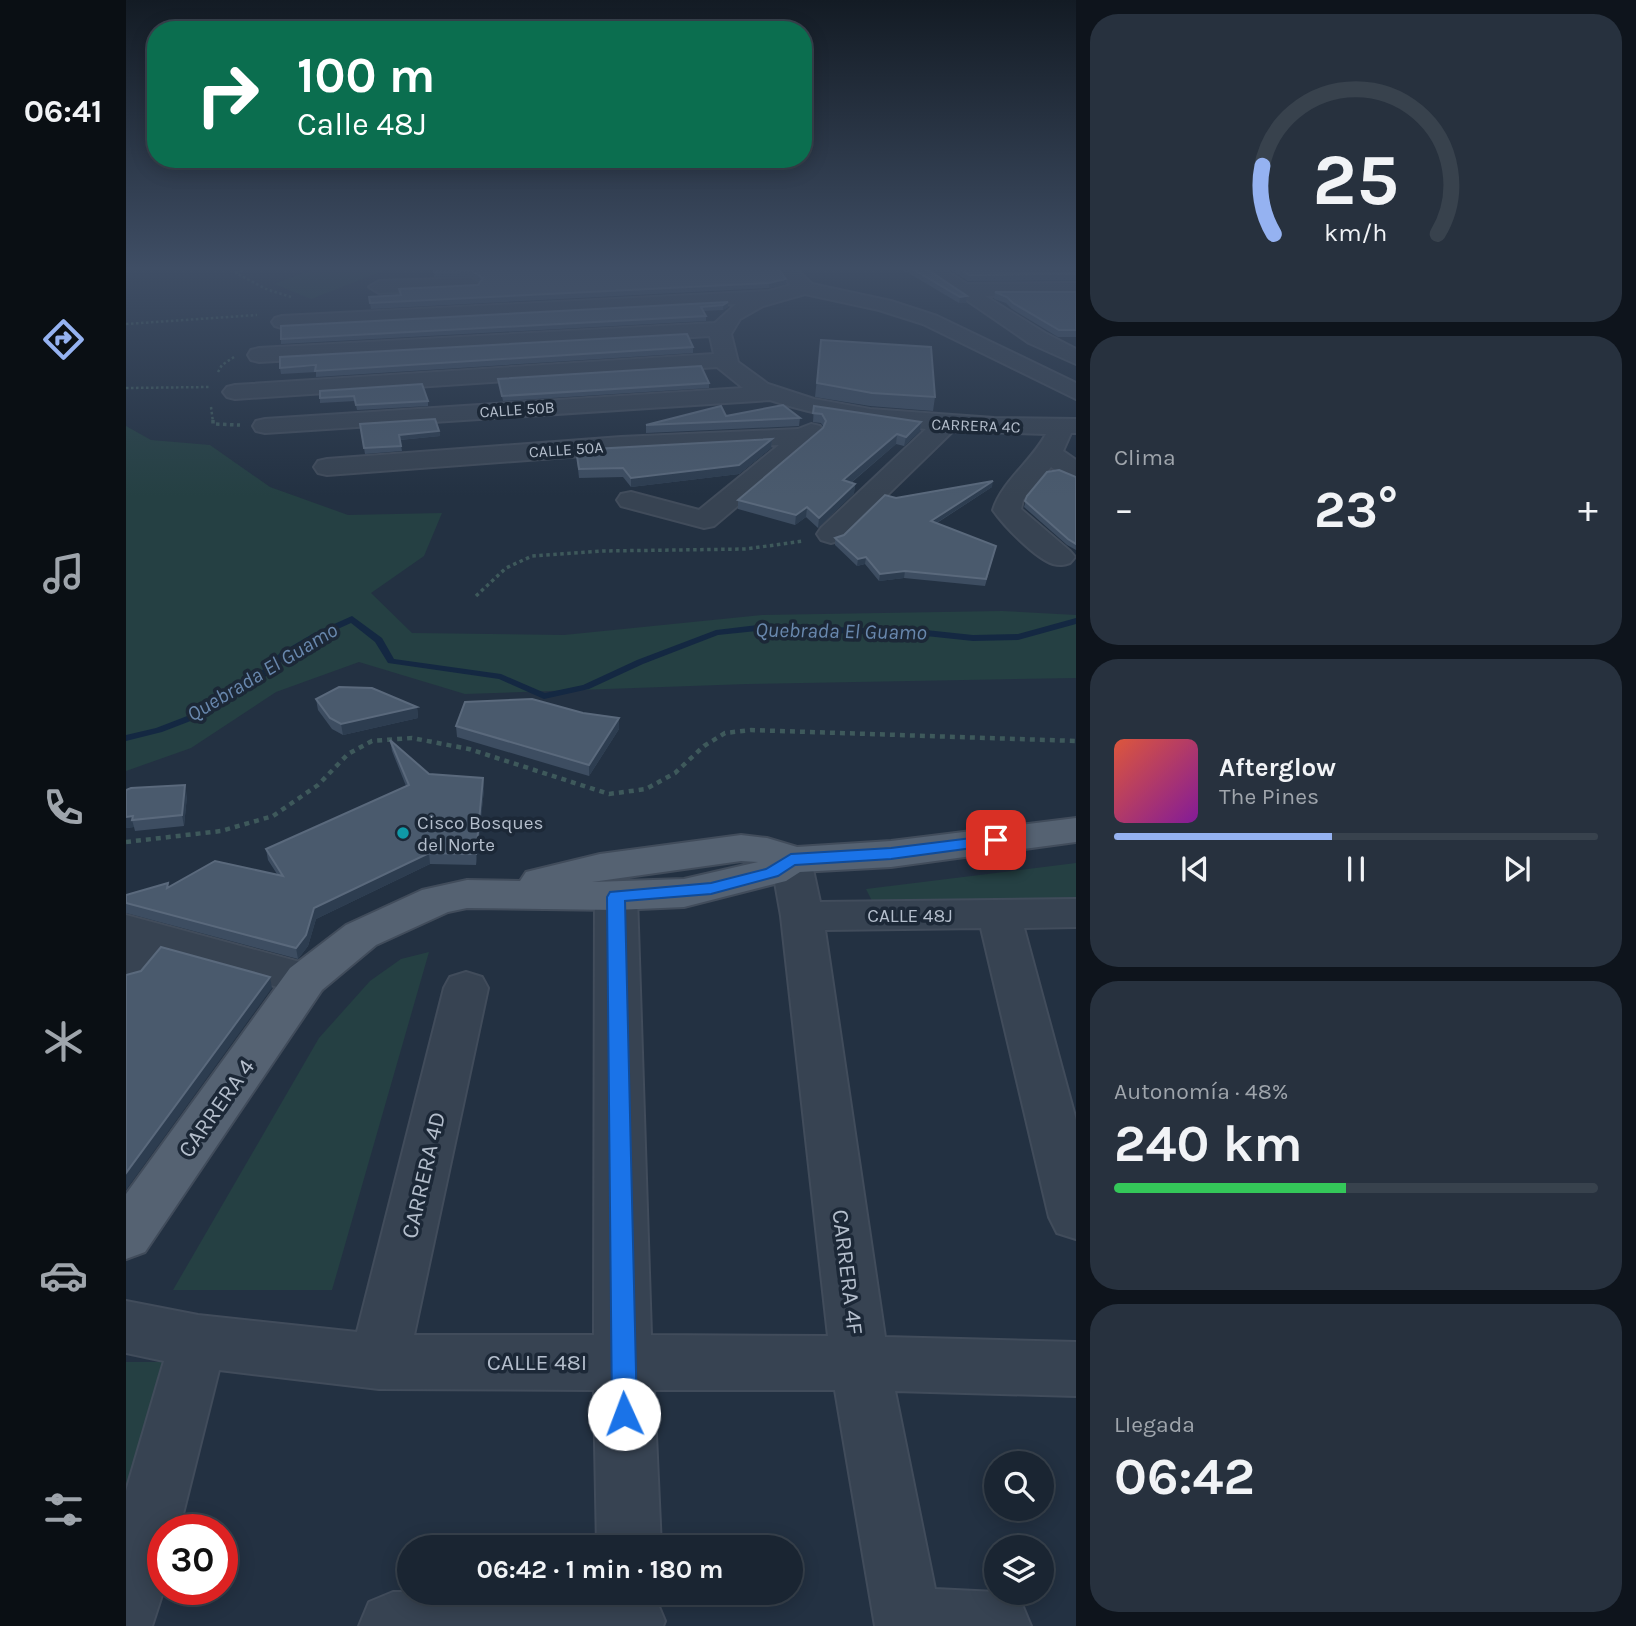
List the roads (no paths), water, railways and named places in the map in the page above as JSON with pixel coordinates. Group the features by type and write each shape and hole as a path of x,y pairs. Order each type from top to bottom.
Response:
{"main road":[{"path":"306,979 361,936 402,914 438,900 467,894 616,897 711,889 772,873 791,860 891,854 1076,830"},
{"path":"492,894 575,872 676,855 741,848 764,849 780,853 791,860"},
{"name":"CARRERA 4","path":"126,1236 306,979"}],"street":[{"path":"259,355 453,344"},
{"path":"447,457 461,413 501,344"},
{"path":"235,392 724,360 718,344"},
{"path":"977,344 1076,392"},
{"path":"1049,344 1076,357"},
{"name":"CARRERA 4C","path":"724,360 741,377 769,393 834,411 945,425 1069,426"},
{"path":"1020,366 1076,366"},
{"name":"CALLE 50B","path":"265,426 769,393"},
{"path":"631,500 704,520 834,411"},
{"path":"831,534 945,425"},
{"path":"1060,557 1017,522 1007,510 1010,499 1069,426"},
{"name":"CALLE 50A","path":"327,467 447,457 805,436"},
{"path":"1049,453 1076,472"},
{"path":"791,860 802,916"},
{"path":"616,897 623,1361 629,1535"},
{"name":"CALLE 48J","path":"802,916 1076,913"},
{"path":"999,915 1076,1217"},
{"name":"CARRERA 4F","path":"802,916 860,1363 908,1624"},
{"path":"126,969 140,933 306,979"},
{"name":"CARRERA 4D","path":"379,1362 466,988"},
{"name":"CALLE 48I","path":"126,1327 198,1341 379,1362 860,1363 1076,1369"},
{"path":"126,1608 198,1341"},
{"path":"393,1626 631,1613"},
{"path":"908,1624 997,1626"}],"waterway":[{"name":"Quebrada El Guamo","path":"126,738 159,730 198,715 222,694 259,678 283,655 352,619 379,640 391,661 501,677 544,696 586,687 640,662 716,633 766,627 907,631 973,638 1018,637 1076,621"}],"place":[{"name":"Cisco Bosques del Norte","path":"403,833"}]}
